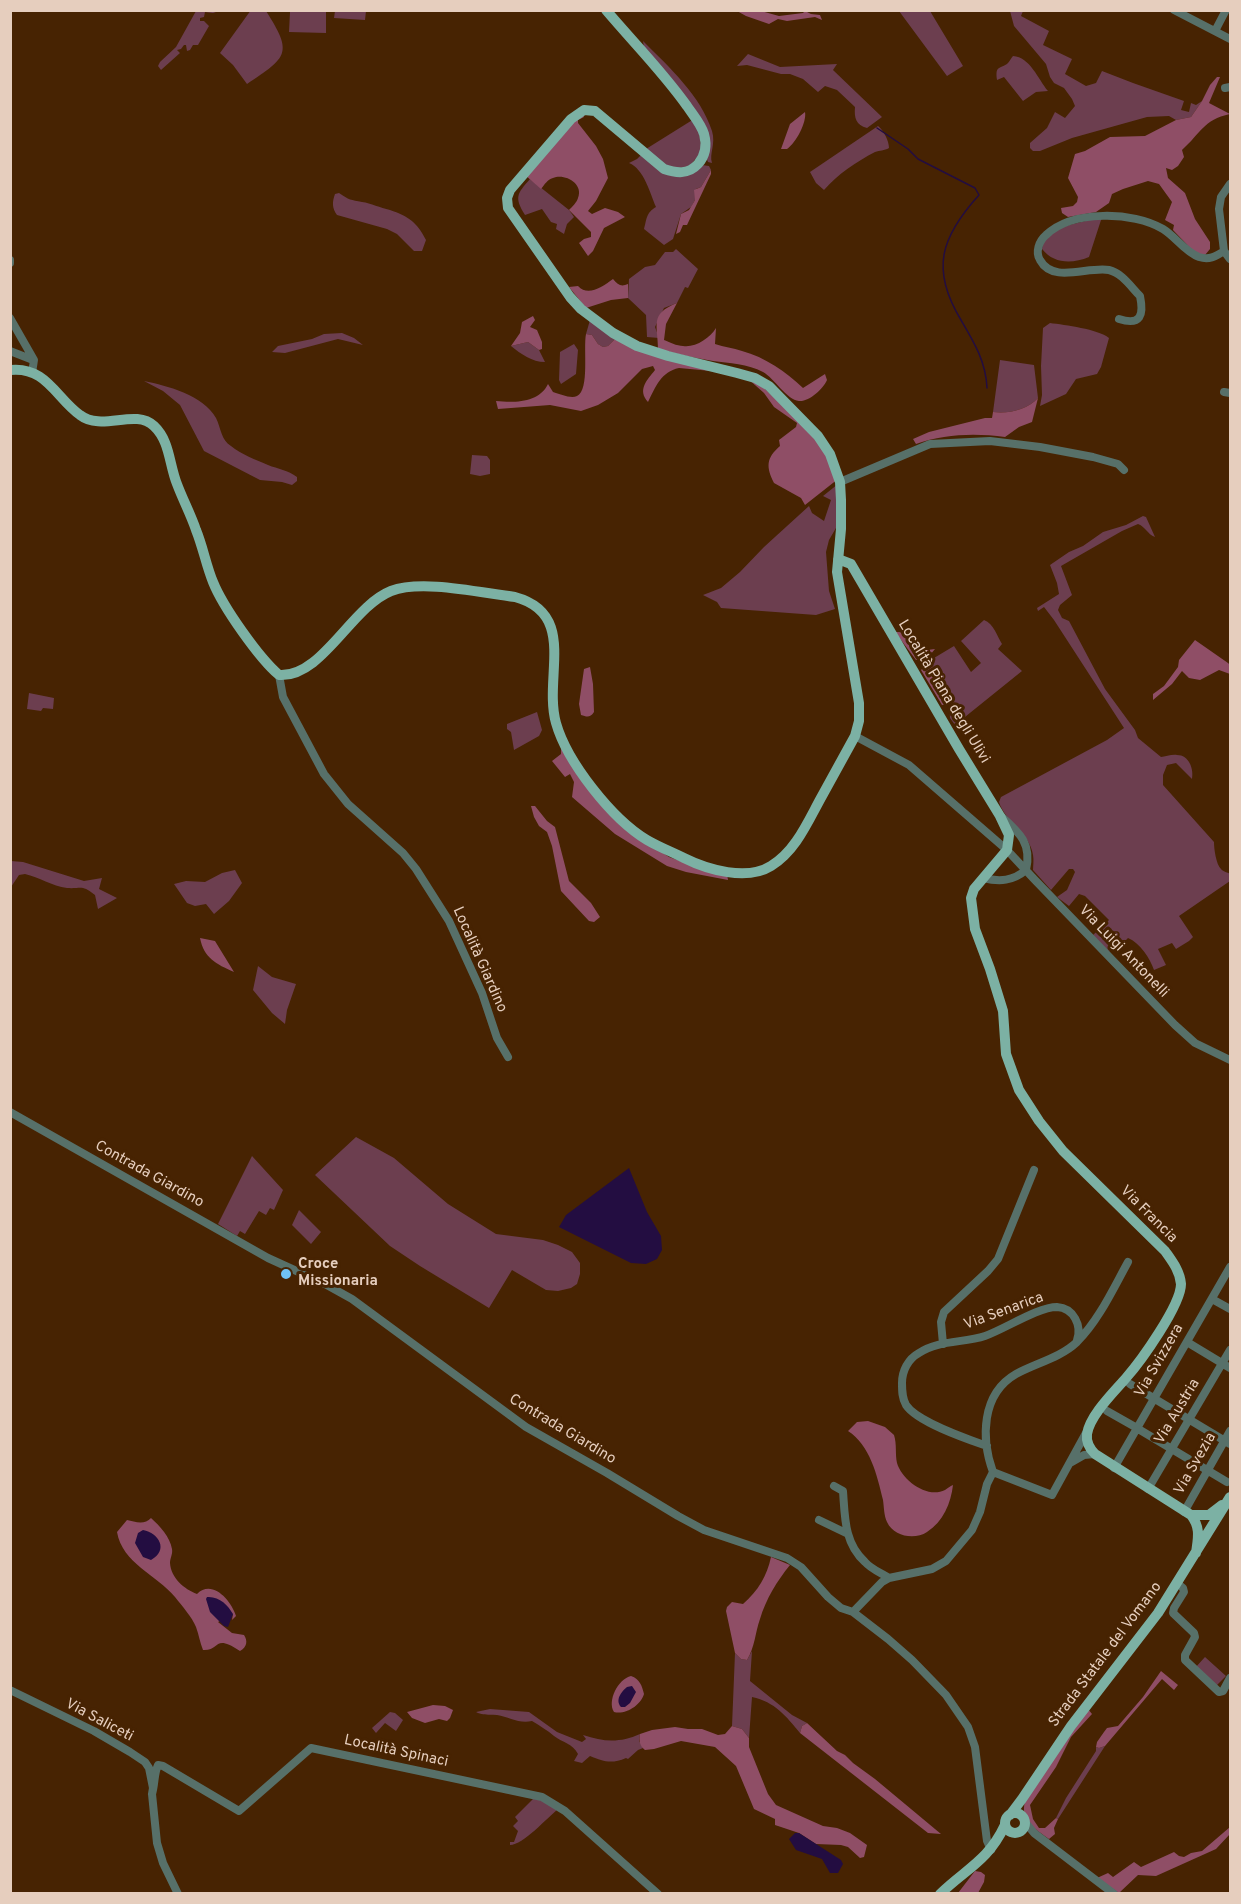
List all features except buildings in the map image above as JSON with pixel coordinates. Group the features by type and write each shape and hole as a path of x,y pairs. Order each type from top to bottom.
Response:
{"main road":[{"path":"10,370 17,369 40,376 87,420 101,422 134,419 151,423 158,429 164,438 176,482 196,530 214,585 257,652 279,675 292,675 319,658 375,600 401,588 425,586 528,600 543,612 554,632 555,721 587,781 603,801 646,839 696,864 729,872 749,873 770,867 787,853 802,832 855,736 859,721 859,703 837,572 841,529 840,482 831,454 818,436 769,386 755,378 637,346 613,333 581,309 508,208 507,198 510,190 571,119 584,110 595,111 664,169 675,172 689,171 697,166 704,156 706,147 700,125 664,76 606,10"},
{"name":"Località Piana degli Ulivi","path":"838,559 851,564 1000,816 1009,836 1007,850"},
{"path":"982,878 1007,850"},
{"name":"Via Francia","path":"982,878 971,898 975,929 1003,1011 1006,1054 1019,1090 1039,1121 1063,1151 1165,1251 1174,1263 1181,1284 1178,1297 1162,1327 1087,1430"},
{"path":"1087,1430 1087,1440 1092,1451 1114,1468 1192,1516 1203,1526 1212,1528"},
{"path":"1192,1516 1205,1516 1215,1512 1230,1497"},
{"name":"Strada Statale del Vomano","path":"1015,1824 1022,1799 1071,1726 1149,1626 1230,1497"},
{"path":"1192,1516 1199,1533 1196,1553"},
{"path":"940,1893 974,1867 991,1850 998,1838 1015,1824"}],"street":[{"path":"1174,10 1230,39"},
{"path":"1215,31 1226,10"},
{"path":"1230,184 1221,197 1218,209 1224,251 1230,259"},
{"path":"1119,319 1135,322 1139,318 1142,313 1140,296 1117,274 1108,270 1072,273 1052,270 1040,261 1038,253 1039,244 1046,235 1062,225 1085,218 1116,215 1160,228 1174,236 1190,253 1200,257 1209,259 1224,251"},
{"path":"10,318 34,360 32,373"},
{"path":"10,351 34,360"},
{"path":"840,482 930,444 990,441 1093,457 1118,464 1124,470"},
{"name":"Località Giardino","path":"279,675 283,697 324,774 348,804 403,854 416,869 450,921 482,993 497,1038 508,1057"},
{"path":"855,736 909,765 1007,850"},
{"path":"982,878 1005,880 1017,878 1026,870 1029,853 1027,846 1014,828 1000,816"},
{"name":"Via Luigi Antonelli","path":"1007,850 1175,1025 1195,1043 1230,1060"},
{"name":"Contrada Giardino","path":"10,1112 268,1258 352,1299 526,1427 678,1516 721,1537 787,1558 801,1567 842,1608 853,1612 912,1660 946,1695 968,1727 975,1747 987,1841 991,1850"},
{"path":"944,1344 941,1322 944,1312 998,1259 1034,1170"},
{"path":"853,1612 882,1582 889,1578 932,1569 946,1561 972,1530 993,1472 989,1459 985,1424 988,1408 1004,1384 1014,1376 1076,1344 1089,1329 1128,1262"},
{"name":"Via Svizzera","path":"1114,1468 1139,1429 1154,1398 1230,1268"},
{"path":"1212,1299 1230,1309"},
{"name":"Via Senarica","path":"987,1446 915,1414 903,1400 902,1379 904,1370 910,1361 918,1353 928,1348 985,1336 1042,1311 1059,1307 1072,1313 1076,1319 1080,1333 1076,1344"},
{"path":"1187,1342 1227,1366"},
{"name":"Via Austria","path":"1148,1489 1190,1419 1227,1366 1230,1350"},
{"path":"1130,1384 1228,1442"},
{"path":"1107,1411 1227,1482"},
{"path":"993,1472 1052,1495 1087,1430"},
{"name":"Via Svezia","path":"1192,1516 1208,1470 1228,1442 1230,1431"},
{"path":"1076,1451 1085,1447 1092,1451"},
{"path":"1070,1463 1092,1451"},
{"path":"834,1486 843,1491 846,1533 854,1549 865,1563 889,1578"},
{"path":"819,1520 846,1533"},
{"path":"1177,1583 1184,1592 1173,1612 1195,1636 1185,1655 1186,1663 1219,1692 1223,1690 1230,1678"},
{"name":"Via Saliceti","path":"10,1690 94,1731 145,1762 149,1768 152,1794"},
{"name":"Località Spinaci","path":"152,1794 156,1769 158,1765 164,1766 239,1811 311,1749 322,1751 542,1797 565,1811 658,1893"},
{"path":"152,1794 157,1843 163,1863 178,1893"},
{"path":"1015,1824 1034,1833 1114,1893"}],"shaded area":[{"path":"251,10 266,11 283,45 278,60 247,84 233,65 220,53"},
{"path":"196,11 219,11 205,12 200,21 204,21 209,26 198,45 193,45 187,51 184,45 177,50 180,53 161,70 158,66 160,62 176,47"},
{"path":"271,11 326,11 326,33 289,32 290,12"},
{"path":"335,11 366,11 365,20 334,18"},
{"path":"737,11 761,11 779,16 805,11 820,15 822,20 815,17 787,21 778,19 769,24"},
{"path":"899,11 930,11 963,66 947,76"},
{"path":"1010,11 1023,11 1021,16 1049,31 1043,45 1072,59 1065,74 1086,86 1096,83 1102,71 1184,101 1181,110 1189,112 1191,103 1196,105 1202,101 1191,117 1176,120 1169,116 1147,117 1072,138 1040,151 1033,151 1030,143 1047,128 1055,112 1065,118 1075,106 1064,88 1054,83 1046,64 1014,26"},
{"path":"643,41 683,83 707,118 713,136 712,163 708,162 706,157 710,143 644,47"},
{"path":"748,54 780,67 837,64 833,70 882,117 867,128 863,127 856,120 855,107 837,90 825,86 818,92 803,79 790,74 781,74 747,65 737,66"},
{"path":"1013,56 1029,64 1048,91 1036,92 1023,101 1004,77 997,80 997,69 1008,63"},
{"path":"1217,77 1220,77 1209,103 1230,114 1214,120 1203,128 1182,150 1184,157 1178,166 1172,170 1166,168 1168,178 1185,193 1195,219 1210,242 1210,249 1205,255 1195,253 1173,230 1174,225 1165,220 1172,202 1159,184 1148,181 1123,189 1112,194 1109,203 1096,212 1068,217 1062,213 1061,208 1073,206 1077,202 1078,197 1068,178 1075,154 1110,137 1145,136 1176,120 1191,117"},
{"path":"582,112 584,117 578,120 578,123 596,146 603,159 608,178 588,211 592,214 605,208 625,217 604,228 593,251 588,256 579,243 591,237 591,232 569,210 578,198 576,184 567,178 557,177 546,182 541,189 525,175"},
{"path":"805,112 803,127 797,137 787,149 781,149 790,124"},
{"path":"694,119 698,126 702,151 688,168 669,168 646,149"},
{"path":"878,126 886,136 889,148 875,152 854,164 824,190 816,183 810,172"},
{"path":"642,154 661,170 702,165 709,166 711,170 701,187 696,189 695,200 691,207 681,214 673,239 664,245 644,229 646,219 656,207 643,176 629,163"},
{"path":"711,170 687,225 683,225 680,232 676,234 681,214 689,210 695,200 694,190 701,187"},
{"path":"530,179 569,210 574,217 567,224 564,234 556,229 557,224 551,222 542,209 525,215 519,204 518,196"},
{"path":"339,193 350,199 369,203 407,217 426,240 422,251 414,251 397,234 387,229 337,215 333,202 335,194"},
{"path":"1102,217 1089,257 1070,262 1058,260 1042,249 1043,241 1061,227"},
{"path":"676,249 698,269 677,303 664,308 655,327 659,338 647,337 646,315 628,298 629,279 645,267 655,265 665,252 673,252"},
{"path":"613,279 620,285 628,284 628,298 611,300 586,308 569,287 578,286 591,291"},
{"path":"677,303 666,324 664,340 681,346 697,344 706,339 716,328 715,344 767,361 803,388 825,374 827,380 815,394 799,401 790,397 767,375 757,369 658,349 657,321 659,316 662,311"},
{"path":"533,316 535,320 530,327 537,330 542,349 539,350 528,342 511,346 520,333 522,322"},
{"path":"590,320 615,339 608,346 603,347 592,335 586,334"},
{"path":"1050,323 1089,330 1109,338 1097,374 1076,379 1066,394 1040,406 1043,328"},
{"path":"342,333 363,345 338,339 285,353 272,352 278,346 312,339 324,334"},
{"path":"586,334 592,335 603,347 608,346 615,339 722,372 679,368 673,370 663,376 648,402 643,389 655,370 653,366 642,369 618,393 598,405 581,411 550,405 498,409 496,401 518,402 532,398 539,395 548,384 553,392 569,397 577,396 581,392 585,377"},
{"path":"528,342 539,350 545,362 531,359 511,346"},
{"path":"574,344 578,350 576,374 561,384 559,380 560,352"},
{"path":"1000,360 1034,365 1038,398 1034,402 1017,410 993,412"},
{"path":"747,378 754,379 817,437 838,479 805,505 801,498 774,483 769,467 772,455 780,446 779,440 796,427 797,423 774,407 764,393"},
{"path":"144,381 174,389 203,403 216,418 223,437 228,443 249,457 290,473 297,477 297,481 292,485 260,480 204,451 180,405 163,391"},
{"path":"1038,398 1032,422 1019,427 1005,437 960,435 916,444 913,439 929,432 992,418 993,412 1017,410 1028,406"},
{"path":"472,455 487,456 490,460 490,474 480,476 470,474"},
{"path":"838,484 836,528 829,540 826,552 829,591 835,609 816,615 721,608 717,602 703,595 721,588 809,506 812,513 824,521 831,500 823,496"},
{"path":"1143,516 1146,517 1155,537 1138,524 1061,566 1072,595 1060,605 1058,610 1062,618 1069,621 1105,689 1135,730 1138,738 1161,757 1181,756 1190,763 1192,779 1176,763 1167,765 1163,775 1163,785 1214,842 1219,867 1230,874 1230,881 1179,916 1193,937 1176,949 1172,943 1158,949 1166,965 1154,970 1144,951 1132,940 1128,938 1117,949 1107,952 1092,936 1109,920 1085,896 1079,894 1069,906 1057,897 1067,890 1075,872 1069,869 1051,890 1033,870 1031,847 1023,834 1006,816 999,802 1001,797 1107,740 1124,728 1054,620 1044,607 1038,611 1037,608 1059,594 1050,565 1103,532 1126,525"},
{"path":"984,620 993,627 1002,644 998,649 1022,671 955,725 950,718 949,697 936,681 934,658 954,646 971,672 981,663 961,641"},
{"path":"895,632 913,636 927,650 935,649 930,655 916,660"},
{"path":"1195,640 1228,663 1230,674 1219,670 1200,680 1189,678 1182,671 1172,684 1153,700 1153,694 1164,686 1178,667 1179,660"},
{"path":"934,658 934,676 949,697 944,705 921,670"},
{"path":"590,667 594,712 587,717 581,715 579,704 584,669"},
{"path":"29,693 54,698 53,709 43,708 41,711 27,709"},
{"path":"537,712 542,730 539,736 514,750 507,724"},
{"path":"561,748 566,750 636,836 669,857 727,874 728,880 667,866 615,834 572,797 574,782 570,774 565,777 552,761 561,754"},
{"path":"531,806 535,806 555,827 569,881 591,903 600,917 594,922 589,921 561,891 552,846 547,832 539,826 534,817"},
{"path":"11,861 23,862 84,881 102,878 99,889 117,898 98,909 95,895 87,889 61,887 25,874 19,875 11,887"},
{"path":"235,870 242,883 229,901 214,914 206,904 195,906 187,903 174,884 186,881 205,882 222,873"},
{"path":"200,938 215,941 234,972 212,960 204,951"},
{"path":"258,966 272,977 296,984 285,1024 272,1013 253,990"},
{"path":"356,1137 394,1158 448,1204 496,1234 543,1240 572,1252 580,1263 577,1284 558,1291 546,1290 512,1270 489,1308 420,1266 390,1246 315,1175"},
{"path":"252,1156 283,1190 274,1210 270,1208 266,1215 259,1211 245,1234 240,1231 237,1236 218,1224"},
{"path":"629,1168 647,1212 661,1236 662,1250 657,1259 646,1264 631,1263 559,1227 566,1215"},
{"path":"299,1210 321,1232 311,1244 292,1225"},
{"path":"868,1421 885,1427 894,1435 897,1463 904,1476 916,1486 923,1490 938,1492 953,1485 942,1517 927,1532 917,1536 905,1536 895,1531 887,1522 881,1490 872,1461 862,1444 848,1431 857,1422"},
{"path":"151,1518 169,1540 172,1551 171,1568 179,1582 197,1594 203,1590 215,1590 230,1604 236,1616 232,1620 233,1614 218,1622 232,1633 244,1635 246,1644 240,1651 225,1643 218,1644 209,1650 203,1650 196,1627 184,1608 168,1589 141,1568 126,1552 117,1532 127,1520 143,1522"},
{"path":"143,1530 154,1535 160,1542 160,1552 151,1560 143,1557 135,1543 138,1533"},
{"path":"771,1557 790,1565 765,1604 750,1655 747,1660 741,1659 735,1653 727,1607 732,1602 743,1604 753,1594 767,1571"},
{"path":"207,1597 226,1604 231,1611 233,1614 228,1627 210,1612"},
{"path":"752,1651 750,1681 792,1715 807,1723 802,1726 800,1733 774,1706 752,1697 749,1738 742,1729 732,1726 735,1653 741,1659 747,1660"},
{"path":"1205,1657 1226,1676 1215,1687 1195,1668"},
{"path":"1161,1671 1178,1685 1174,1690 1162,1679 1105,1746 1096,1747 1107,1728 1118,1726 1143,1697"},
{"path":"631,1676 640,1683 644,1694 628,1711 614,1712 612,1702 615,1691 622,1681"},
{"path":"632,1686 636,1692 630,1703 621,1707 620,1696 627,1687"},
{"path":"433,1705 445,1706 453,1710 450,1718 447,1721 439,1719 425,1723 412,1718 407,1712"},
{"path":"490,1709 529,1712 557,1732 582,1742 586,1739 583,1735 612,1741 640,1734 639,1741 643,1748 628,1759 608,1762 590,1756 582,1763 574,1761 578,1754 573,1748 532,1721 518,1721 476,1712"},
{"path":"1088,1709 1092,1714 1071,1737 1056,1767 1030,1805 1033,1819 1039,1828 1045,1828 1056,1818 1058,1819 1054,1828 1055,1834 1049,1839 1026,1819 1025,1801"},
{"path":"390,1712 403,1720 396,1731 385,1723 376,1733 372,1728"},
{"path":"807,1723 837,1751 845,1755 941,1834 928,1833 800,1733 802,1726"},
{"path":"732,1726 742,1729 749,1738 749,1747 768,1794 776,1805 823,1826 850,1833 867,1845 864,1857 860,1858 848,1847 841,1845 816,1844 799,1833 775,1825 775,1819 754,1809 736,1766 715,1747 681,1741 645,1750 640,1743 640,1734 652,1730 675,1727 702,1729 718,1735 725,1734"},
{"path":"1105,1746 1058,1819 1056,1818 1096,1751 1096,1747"},
{"path":"535,1797 558,1809 528,1836 510,1845 510,1842 514,1842 518,1831 513,1826 518,1821 515,1817"},
{"path":"1230,1827 1230,1834 1216,1849 1156,1876 1138,1875 1119,1893 1097,1878 1108,1873 1113,1877 1134,1862 1141,1867 1174,1852 1184,1857 1202,1851"},
{"path":"795,1833 799,1833 841,1860 843,1864 838,1873 830,1873 822,1859 796,1850 789,1839"},
{"path":"975,1871 985,1875 978,1893 958,1893"}],"waterway":[{"path":"877,128 908,149 918,159 975,188 979,195 966,210 948,240 943,269 945,285 951,302 982,361 987,388"}],"place":[{"name":"Croce Missionaria","path":"286,1274"}]}
